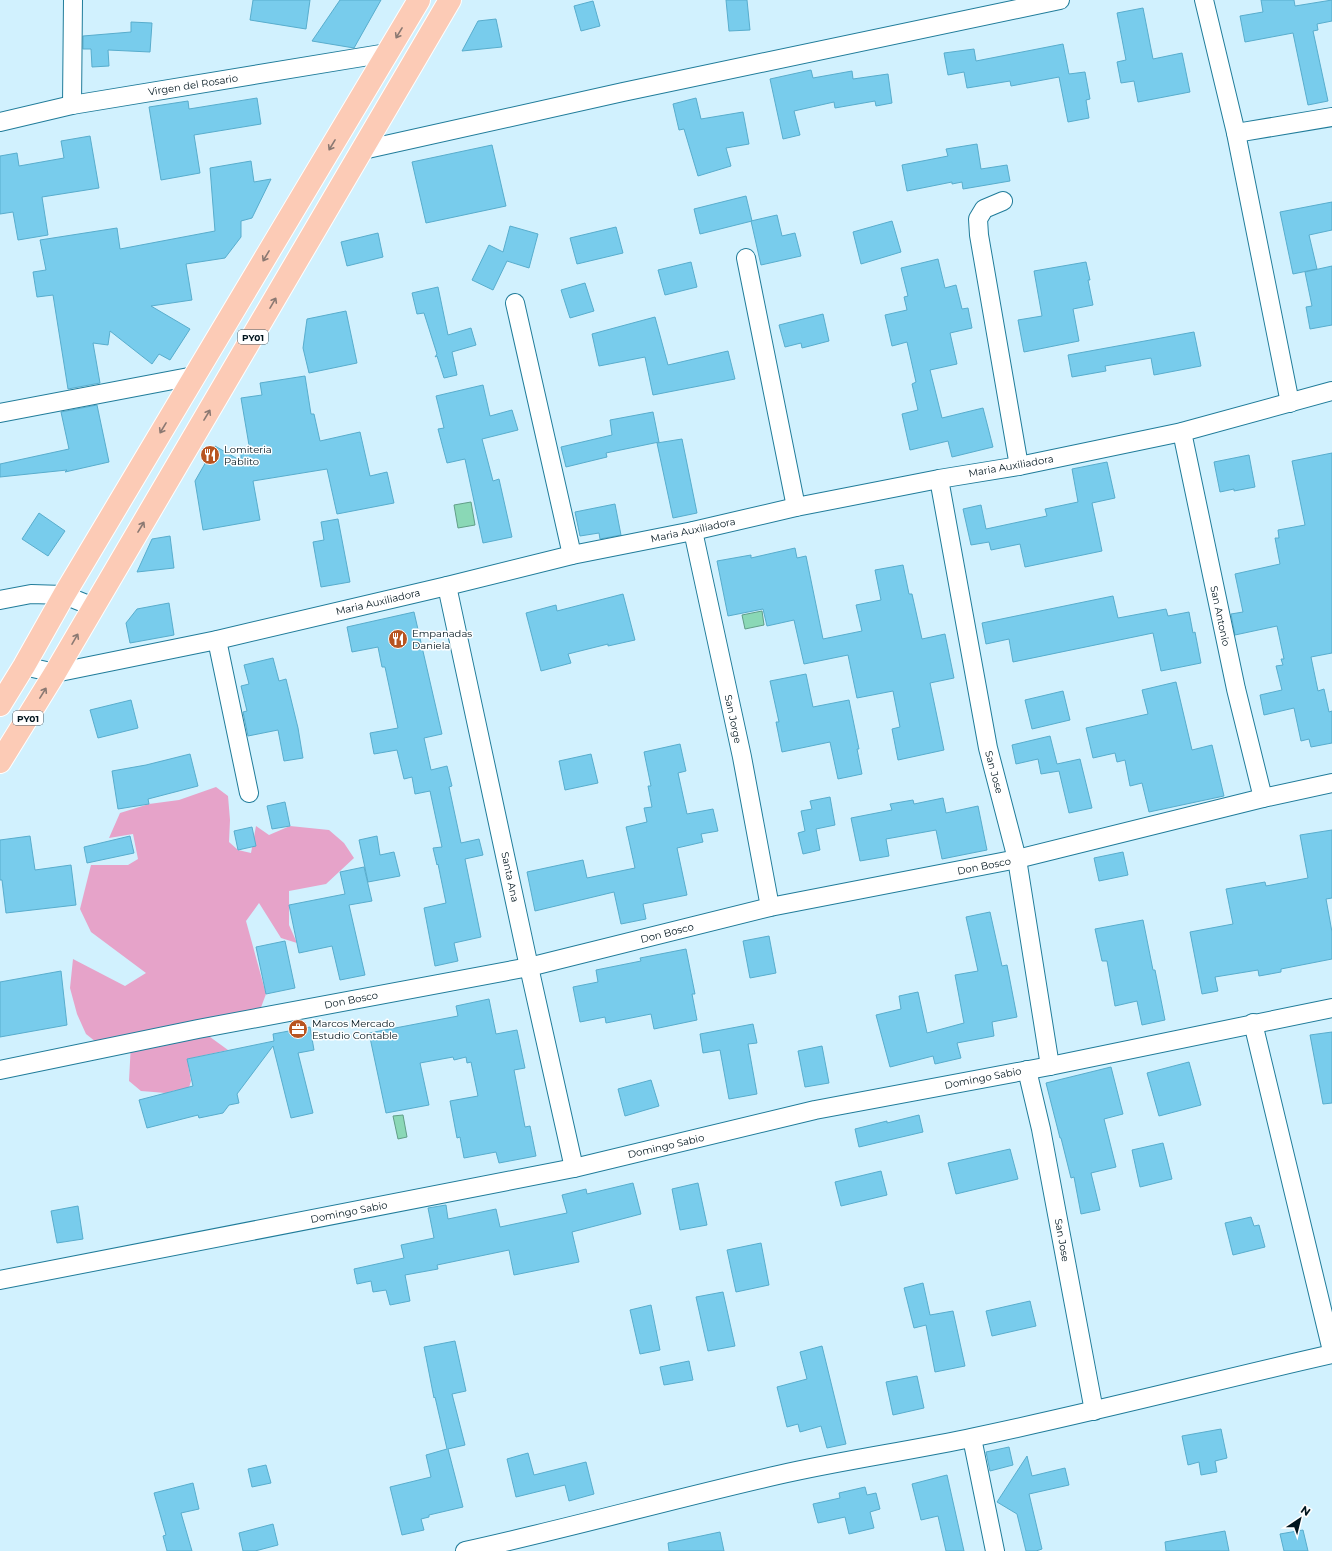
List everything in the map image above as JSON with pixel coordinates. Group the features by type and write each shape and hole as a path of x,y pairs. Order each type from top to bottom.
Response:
{"highway":[{"name":"PY01","path":"0,705 194,376 420,0"},
{"name":"PY01","path":"0,762 94,607 450,0"}],"street":[{"path":"72,105 73,0"},
{"path":"363,150 623,92 1060,0"},
{"path":"1204,0 1236,133 1290,403"},
{"name":"Virgen del Rosario","path":"0,122 72,105 387,53"},
{"path":"1236,133 1332,117"},
{"path":"1003,201 984,209 978,220 979,235 1019,466"},
{"path":"746,258 796,507"},
{"path":"515,303 572,555"},
{"path":"0,413 194,376"},
{"name":"Maria Auxiliadora","path":"55,673 217,640 572,555 693,531 796,507 939,478 1019,466 1182,432 1332,391"},
{"name":"San Antonio","path":"1182,432 1236,689 1263,798"},
{"name":"San Jose","path":"939,478 988,748 1017,859 1050,1066"},
{"name":"San Jorge","path":"693,531 742,757 770,907"},
{"name":"Santa Ana","path":"447,586 574,1168"},
{"path":"0,600 31,594 64,595 94,607"},
{"path":"217,640 249,793"},
{"path":"24,666 55,673"},
{"name":"Don Bosco","path":"0,1070 192,1030 529,967 770,907 1017,859 1263,798 1332,783"},
{"name":"Domingo Sabio","path":"0,1280 574,1168 815,1110 1050,1066 1253,1023 1332,1008"},
{"path":"1253,1023 1332,1351"},
{"name":"San Jose","path":"1027,1070 1042,1129 1094,1411"},
{"path":"465,1551 521,1545 779,1475 972,1438 1094,1411 1208,1382 1332,1354"},
{"path":"972,1438 995,1551"}],"shaded area":[{"path":"471,502 475,525 458,528 454,505"},
{"path":"762,611 764,625 745,629 742,615"},
{"path":"216,787 228,796 230,820 229,842 238,850 251,853 256,826 269,835 290,826 329,830 344,843 354,858 326,884 289,891 289,925 297,943 281,938 259,903 246,921 266,994 260,1010 199,1029 228,1050 187,1059 191,1081 187,1094 176,1090 166,1093 141,1091 129,1081 131,1043 96,1042 86,1034 77,1014 70,988 73,959 125,986 146,973 91,932 80,909 91,865 128,865 138,859 133,834 109,838 120,813 149,804 179,800"},
{"path":"403,1115 407,1137 398,1139 393,1116"}],"building":[{"path":"253,0 310,0 306,29 250,20"},
{"path":"340,0 381,0 354,48 312,41"},
{"path":"726,0 747,0 750,30 729,31"},
{"path":"1261,0 1294,0 1295,6 1332,0 1332,21 1317,24 1318,30 1313,31 1328,101 1308,105 1293,33 1245,42 1240,16 1263,12"},
{"path":"593,1 600,26 581,31 574,6"},
{"path":"1143,8 1153,59 1182,53 1190,92 1138,102 1134,81 1121,83 1117,62 1126,60 1117,13"},
{"path":"496,19 502,47 462,51 478,21"},
{"path":"131,22 152,23 150,52 108,50 109,66 92,67 91,49 83,49 83,36 131,32"},
{"path":"1063,44 1069,74 1085,72 1090,99 1086,100 1089,118 1068,122 1059,77 1011,86 1010,81 967,88 964,72 948,75 944,53 974,49 976,61"},
{"path":"811,70 813,78 852,71 853,79 888,74 892,103 876,106 875,101 835,108 834,102 794,111 800,135 783,139 770,79"},
{"path":"257,98 261,124 194,135 200,173 161,180 149,107 188,101 189,109"},
{"path":"696,98 701,119 743,112 749,144 726,148 731,166 698,176 684,129 679,130 673,104"},
{"path":"90,136 99,188 42,197 48,235 18,240 13,212 0,214 0,156 17,153 19,166 64,158 61,141"},
{"path":"977,144 981,169 1007,165 1010,181 963,189 962,182 952,184 952,182 907,191 902,165 948,156 946,149"},
{"path":"492,145 506,206 426,223 412,162"},
{"path":"251,161 254,182 271,179 252,218 241,221 241,237 225,258 186,264 192,300 151,306 190,329 170,360 159,354 152,364 110,331 108,345 93,343 100,383 68,389 53,295 37,297 33,272 46,270 40,240 117,228 120,249 215,231 210,168"},
{"path":"746,196 752,221 700,234 694,209"},
{"path":"1332,202 1332,230 1309,235 1317,269 1293,274 1280,212"},
{"path":"777,215 782,236 795,233 801,256 761,265 751,221"},
{"path":"892,221 901,252 861,264 853,232"},
{"path":"510,226 538,234 529,268 507,261 493,290 472,280 489,245 503,252"},
{"path":"616,227 623,253 577,264 570,238"},
{"path":"378,233 383,257 347,266 341,242"},
{"path":"938,259 945,288 956,285 962,309 968,308 972,328 950,333 957,364 930,370 942,418 983,408 993,447 952,457 948,441 910,450 902,414 918,410 912,384 916,382 907,342 892,346 885,315 907,310 904,297 908,296 901,268"},
{"path":"691,262 697,287 665,295 658,270"},
{"path":"1086,262 1093,305 1073,309 1079,341 1024,352 1018,320 1042,316 1034,271"},
{"path":"1332,266 1332,325 1310,329 1306,307 1312,306 1305,272"},
{"path":"585,283 594,311 570,318 561,290"},
{"path":"438,287 448,335 471,328 476,345 452,352 457,375 444,378 437,356 435,357 437,354 424,313 417,314 412,293"},
{"path":"346,311 357,363 309,373 303,348 307,319"},
{"path":"823,314 829,341 802,348 801,343 785,347 779,325"},
{"path":"655,317 668,365 728,351 735,379 653,395 645,357 599,366 592,334"},
{"path":"1194,332 1201,366 1154,375 1151,358 1105,366 1106,371 1072,377 1068,355"},
{"path":"305,376 311,414 314,414 320,441 360,432 370,476 387,472 394,503 337,514 327,469 253,481 260,520 203,530 195,481 215,446 241,461 241,450 250,451 241,398 262,395 260,383"},
{"path":"483,385 490,416 512,410 518,430 482,439 493,481 499,479 512,537 483,543 465,459 447,463 438,429 444,428 436,396"},
{"path":"97,405 109,462 65,472 67,470 0,477 0,464 69,449 61,412"},
{"path":"653,412 659,442 606,453 607,457 566,467 561,447 612,435 610,420"},
{"path":"682,439 697,513 673,518 657,443"},
{"path":"1332,453 1332,653 1311,657 1318,691 1324,689 1329,712 1332,711 1332,743 1311,747 1309,739 1301,741 1294,708 1264,715 1260,695 1282,690 1276,666 1283,665 1281,659 1284,659 1277,626 1235,635 1231,614 1243,612 1235,574 1280,564 1275,538 1279,538 1278,530 1305,525 1292,461"},
{"path":"1249,455 1255,487 1220,492 1214,462"},
{"path":"1107,462 1115,498 1092,503 1102,551 1025,567 1020,544 991,550 989,542 971,545 963,509 981,505 986,529 1047,516 1045,509 1078,502 1072,469"},
{"path":"615,504 621,535 600,539 599,533 580,536 575,512"},
{"path":"39,513 65,531 48,556 22,539"},
{"path":"338,519 350,582 321,587 313,542 324,540 321,522"},
{"path":"170,536 174,568 137,572 152,539"},
{"path":"795,548 797,558 806,556 823,639 862,631 856,605 881,600 875,570 903,565 909,594 912,594 922,639 945,634 954,678 930,683 944,750 898,760 892,729 900,727 893,691 857,698 848,655 804,664 794,620 767,626 763,609 728,616 717,561 751,555 751,558"},
{"path":"623,594 635,640 608,646 608,644 568,654 571,663 541,671 526,613 556,605 557,611"},
{"path":"1113,596 1118,618 1166,609 1168,616 1189,612 1193,633 1195,632 1201,663 1161,671 1153,633 1013,662 1009,639 986,644 982,623"},
{"path":"169,603 174,635 130,643 126,623 137,609"},
{"path":"414,612 442,734 424,738 431,770 447,766 452,786 449,787 461,843 479,839 483,855 465,859 481,937 454,943 458,961 435,966 424,908 446,903 433,848 442,847 430,791 415,794 412,777 404,779 397,750 374,754 370,733 398,728 385,667 382,667 378,647 352,652 347,627"},
{"path":"273,658 279,681 286,679 298,728 303,758 284,761 278,730 248,736 243,712 247,711 241,686 249,684 244,665"},
{"path":"806,674 813,707 849,700 859,749 857,749 862,774 838,779 830,742 782,752 776,722 779,722 770,681"},
{"path":"1176,682 1192,750 1212,745 1224,796 1149,812 1142,783 1130,786 1125,760 1117,762 1115,753 1093,758 1086,728 1148,714 1142,690"},
{"path":"1063,691 1070,720 1032,729 1025,700"},
{"path":"131,700 138,728 98,738 90,710"},
{"path":"1050,736 1057,764 1080,759 1092,808 1069,813 1059,771 1041,774 1038,759 1016,764 1012,745"},
{"path":"680,744 686,771 678,773 687,814 713,809 718,831 701,834 703,842 677,848 687,895 643,904 646,919 621,924 614,892 535,911 527,872 583,860 587,878 635,868 626,827 647,822 644,808 652,807 648,786 651,786 644,752"},
{"path":"190,754 198,786 148,799 149,804 118,809 112,771 146,765"},
{"path":"591,754 598,783 565,790 559,761"},
{"path":"830,797 835,825 816,829 820,850 803,854 798,833 805,831 801,811 812,809 810,801"},
{"path":"943,798 946,813 978,806 987,850 942,859 936,830 886,839 889,856 860,861 851,818 892,810 890,804 913,800 914,804"},
{"path":"285,802 290,826 272,829 267,806"},
{"path":"252,827 256,846 238,850 234,831"},
{"path":"1332,830 1332,898 1326,899 1332,932 1332,959 1281,969 1281,972 1259,976 1258,970 1215,977 1218,991 1202,994 1190,932 1233,924 1226,889 1265,882 1266,886 1308,878 1300,835"},
{"path":"30,836 35,870 71,865 76,905 6,913 2,880 0,880 0,840"},
{"path":"130,836 134,853 87,863 84,847"},
{"path":"377,836 380,855 394,852 400,876 368,882 359,840"},
{"path":"1123,852 1128,875 1099,881 1094,858"},
{"path":"364,867 372,901 349,905 365,975 340,980 332,946 299,953 289,905 345,894 340,872"},
{"path":"990,912 1002,966 1007,965 1017,1017 992,1022 994,1036 957,1043 961,1058 935,1064 933,1056 890,1067 876,1015 901,1009 899,996 918,992 927,1033 964,1023 955,975 978,971 966,917"},
{"path":"1143,920 1165,1020 1142,1025 1137,1001 1115,1006 1107,961 1102,961 1095,929"},
{"path":"769,936 776,973 750,978 743,941"},
{"path":"285,941 295,988 266,994 256,947"},
{"path":"686,949 695,994 692,994 697,1020 654,1029 651,1014 606,1023 605,1017 580,1022 573,987 598,982 596,970 641,961 640,958"},
{"path":"61,971 67,1025 0,1037 0,982"},
{"path":"489,999 496,1034 517,1030 525,1068 514,1070 525,1127 530,1126 536,1156 499,1163 496,1152 464,1158 460,1137 457,1138 450,1101 478,1096 471,1062 467,1063 466,1057 454,1060 453,1057 420,1063 429,1105 386,1113 369,1033 458,1016 456,1006"},
{"path":"753,1024 757,1043 748,1044 757,1094 729,1099 720,1050 703,1053 700,1034"},
{"path":"310,1027 314,1050 298,1053 313,1113 291,1118 273,1046 237,1094 239,1103 229,1105 223,1113 199,1118 198,1115 147,1128 139,1100 193,1086 187,1059 274,1041 273,1034"},
{"path":"1332,1032 1332,1103 1323,1104 1310,1035"},
{"path":"822,1046 829,1083 805,1087 798,1051"},
{"path":"1189,1062 1201,1105 1159,1116 1147,1073"},
{"path":"1111,1067 1123,1114 1104,1119 1116,1167 1091,1173 1100,1210 1081,1214 1074,1177 1071,1178 1046,1083"},
{"path":"651,1080 659,1106 625,1116 618,1089"},
{"path":"919,1115 923,1132 859,1147 855,1129"},
{"path":"1163,1143 1172,1179 1140,1187 1132,1150"},
{"path":"1010,1149 1018,1179 956,1194 948,1163"},
{"path":"881,1171 887,1195 841,1206 835,1182"},
{"path":"633,1183 641,1214 572,1232 579,1262 514,1275 509,1250 437,1265 438,1269 405,1275 410,1301 390,1305 386,1290 373,1292 371,1281 357,1284 354,1269 404,1258 401,1245 434,1238 428,1208 446,1205 448,1219 496,1209 500,1227 567,1213 562,1195 586,1189 587,1194"},
{"path":"698,1183 707,1225 680,1230 672,1189"},
{"path":"78,1206 83,1239 57,1243 51,1211"},
{"path":"1251,1217 1254,1226 1259,1225 1265,1247 1233,1255 1225,1223"},
{"path":"761,1243 769,1285 736,1292 727,1250"},
{"path":"923,1283 930,1315 953,1311 965,1366 935,1372 926,1325 914,1328 904,1288"},
{"path":"723,1292 735,1346 708,1351 696,1297"},
{"path":"1030,1301 1036,1326 992,1336 986,1311"},
{"path":"651,1305 660,1350 640,1354 630,1310"},
{"path":"455,1341 466,1391 452,1394 465,1445 448,1449 463,1507 429,1515 429,1517 421,1519 424,1530 402,1535 390,1487 431,1477 426,1455 447,1449 435,1397 434,1398 424,1347"},
{"path":"822,1346 846,1444 827,1448 821,1426 800,1432 798,1424 787,1427 777,1387 807,1379 800,1352"},
{"path":"689,1361 693,1380 664,1385 660,1367"},
{"path":"917,1376 924,1408 893,1415 886,1382"},
{"path":"1221,1429 1227,1458 1215,1461 1217,1472 1201,1475 1199,1462 1188,1465 1182,1436"},
{"path":"1009,1447 1013,1465 990,1471 986,1452"},
{"path":"528,1453 534,1475 586,1462 594,1494 569,1501 565,1485 516,1497 507,1459"},
{"path":"1027,1456 1032,1476 1065,1468 1069,1485 1029,1494 1042,1549 1036,1551 1026,1551 1017,1514 997,1502"},
{"path":"266,1465 271,1483 252,1487 248,1469"},
{"path":"947,1475 964,1551 946,1551 938,1516 921,1520 912,1484"},
{"path":"193,1483 199,1509 181,1513 192,1551 167,1551 163,1536 166,1535 154,1493"},
{"path":"865,1487 867,1495 876,1493 880,1509 870,1512 874,1528 849,1534 845,1517 818,1523 813,1504 840,1498 839,1493"},
{"path":"273,1524 278,1545 255,1551 243,1551 239,1533"},
{"path":"1303,1530 1308,1551 1284,1551 1280,1534"},
{"path":"1225,1531 1229,1551 1166,1551 1165,1542"},
{"path":"720,1532 724,1551 669,1551 668,1543"}],"place":[{"name":"Lomiteria Pablito","path":"210,455"},
{"name":"Empanadas Daniela","path":"398,639"},
{"name":"Marcos Mercado Estudio Contable","path":"298,1029"}]}
